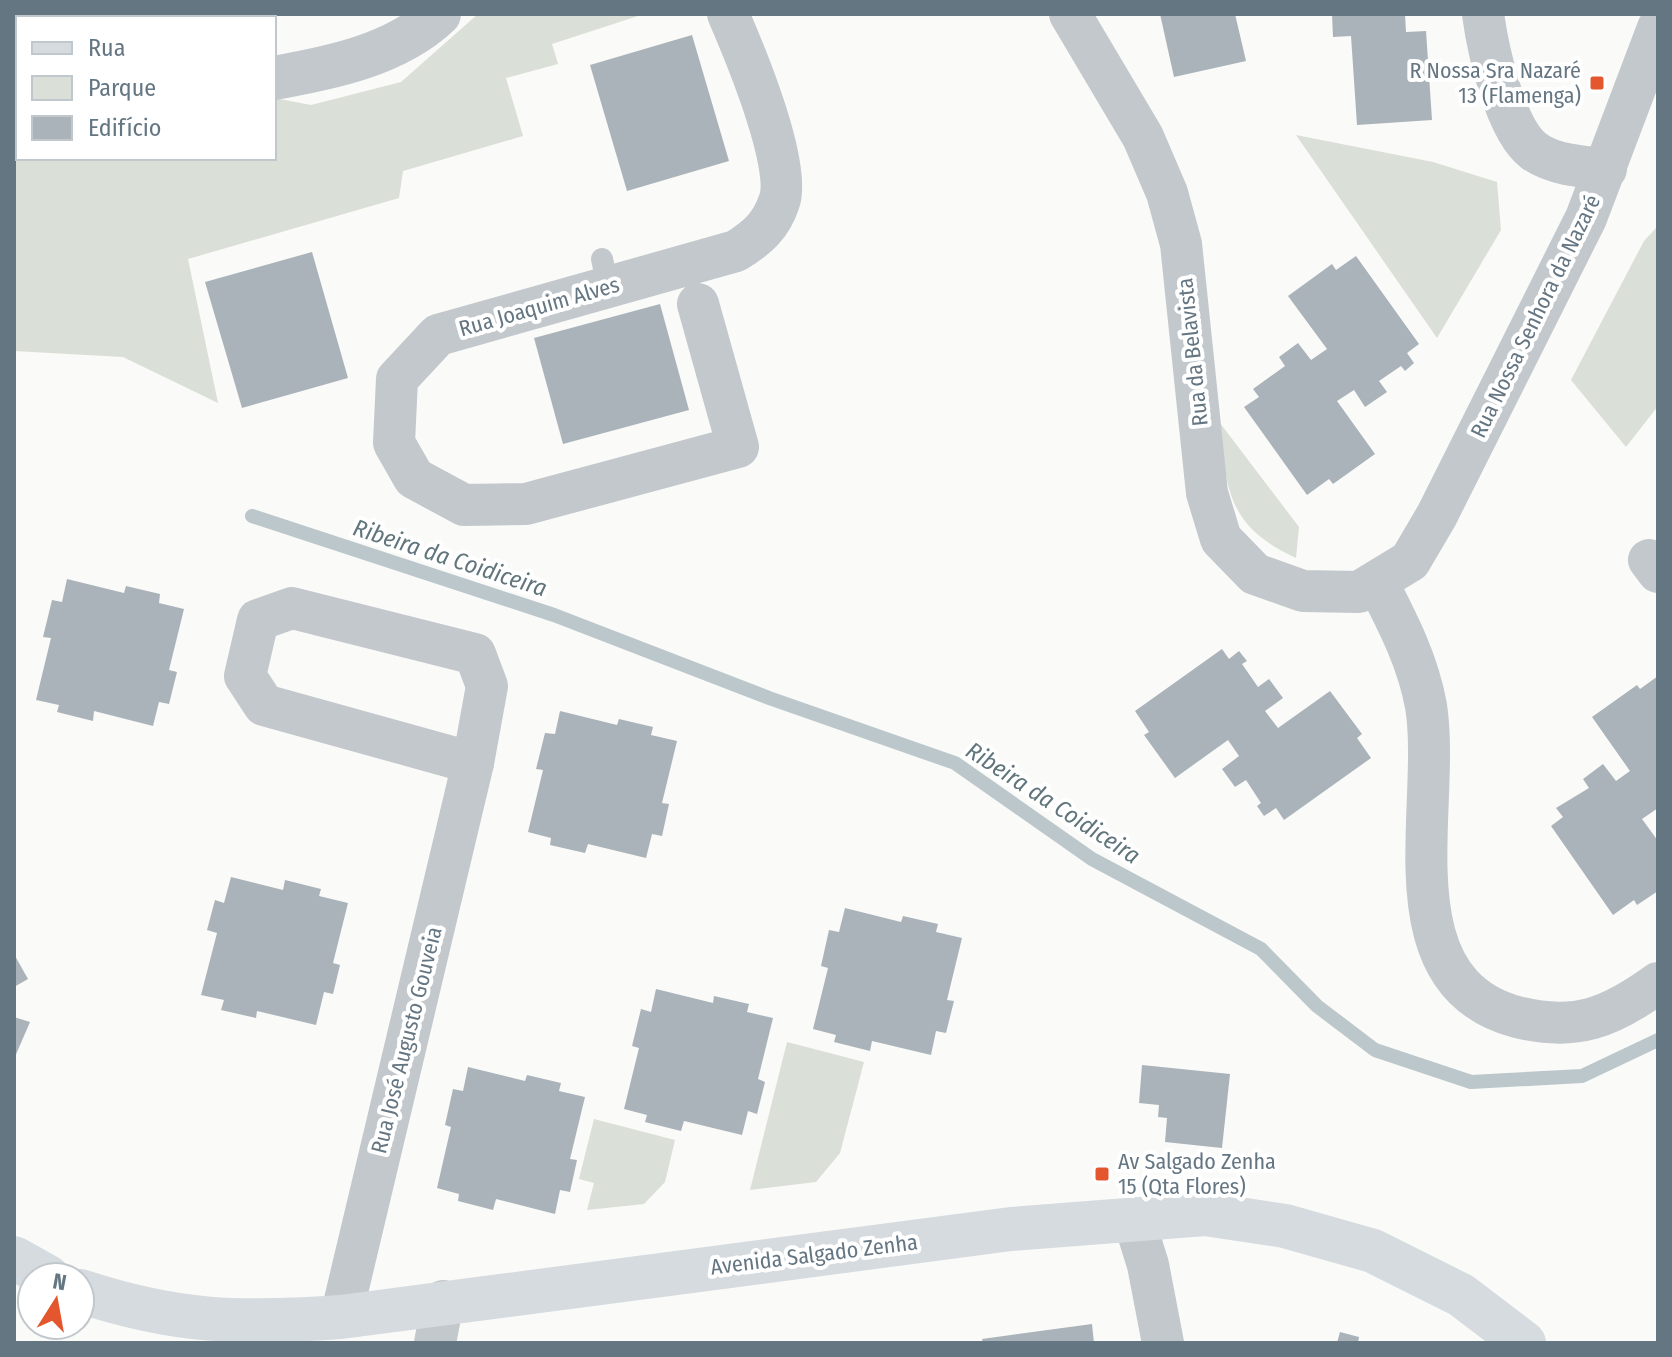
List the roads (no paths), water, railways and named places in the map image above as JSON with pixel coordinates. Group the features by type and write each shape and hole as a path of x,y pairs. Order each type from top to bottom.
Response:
{"main road":[{"name":"Avenida Salgado Zenha","path":"96,1295 189,1319 257,1322 341,1317 439,1322 1011,1229 1205,1214 1285,1226 1373,1251 1461,1295 1483,1329 1524,1343"}],"street":[{"path":"276,78 327,69 385,48 439,14"},
{"name":"Rua Joaquim Alves","path":"698,304 738,447 526,504 464,505 414,478 394,443 397,379 438,335 605,273 736,251 763,234 781,199 777,152 728,14"},
{"name":"Rua da Belavista","path":"1070,14 1143,137 1171,205 1181,244 1207,493 1221,539 1255,574 1303,591 1359,592 1377,582"},
{"path":"1483,14 1518,136 1536,153 1573,165 1606,169"},
{"name":"Rua Nossa Senhora da Nazaré","path":"1377,582 1410,561 1437,515 1586,218 1658,28"},
{"path":"1377,582 1411,649 1426,707 1429,771 1427,906 1433,935 1458,980 1477,999 1500,1012 1558,1024 1586,1021 1621,1010 1658,983"},
{"name":"Rua José Augusto Gouveia","path":"341,1317 473,763 487,686 475,654 292,608 258,620 245,676 264,705 473,763"},
{"path":"1134,1220 1148,1265 1163,1343"}],"waterway":[{"name":"Ribeira da Coidiceira","path":"252,516 554,615 769,698 955,763 1092,859 1261,949 1317,1006 1375,1050 1471,1082 1582,1076 1658,1040"}],"place":[{"name":"R Nossa Sra Nazaré 13 (Flamenga)","path":"1597,83"},
{"name":"Av Salgado Zenha 15 (Qta Flores)","path":"1102,1174"}]}
